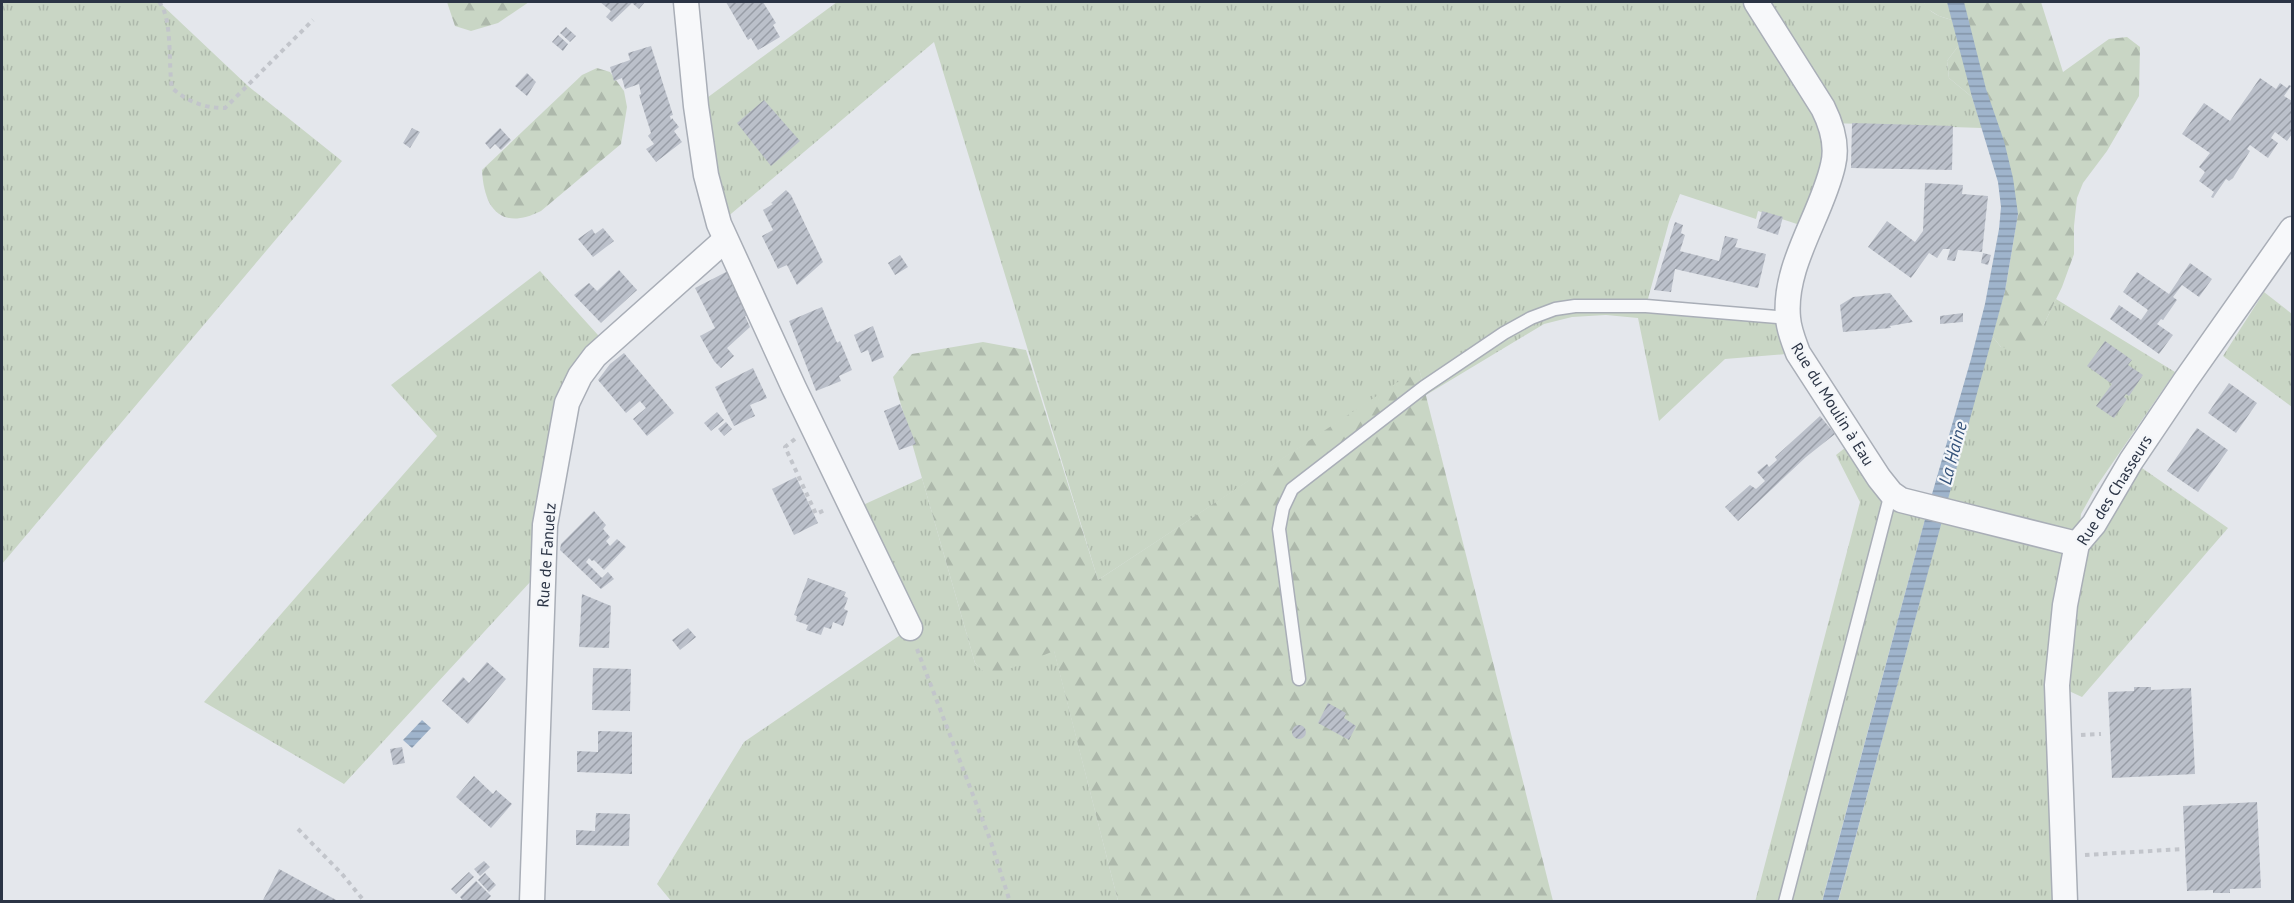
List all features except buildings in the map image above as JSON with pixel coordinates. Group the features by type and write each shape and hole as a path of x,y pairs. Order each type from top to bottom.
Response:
{"street":[{"path":"686,2 705,175 725,240 910,628"},
{"name":"Rue du Moulin à Eau","path":"1756,2 1823,108 1831,123 1834,136 1833,165 1795,267 1788,302 1791,334 1798,353 1879,478 1891,493 1901,500 2077,544"},
{"name":"Rue des Chasseurs","path":"2065,902 2057,685 2065,604 2077,544 2094,524 2131,461 2292,229"},
{"name":"Rue de Fanuelz","path":"532,902 545,525 567,403 580,376 595,356 725,240"}],"lane":[{"path":"1299,679 1279,529 1283,508 1292,489 1424,387 1504,333 1531,318 1555,309 1575,306 1646,306 1788,318"},
{"path":"1785,902 1891,493"}],"path":[{"path":"159,2 167,21 169,72 172,87 184,99 208,108 225,108 313,20"},
{"path":"812,426 785,447 816,514 848,500"},
{"path":"910,628 951,735 1010,902"},
{"path":"298,829 342,874 365,902"},
{"path":"2063,856 2183,849"}],"green space":[{"path":"2,2 159,2 248,86 342,161 2,564"},
{"path":"447,2 529,2 498,23 471,31 455,26"},
{"path":"837,2 1924,2 1932,12 1952,20 1959,45 1947,61 1949,78 1972,97 1982,128 1831,123 1809,228 1758,211 1756,219 1680,194 1669,222 1646,306 1788,318 1798,353 1725,359 1659,421 1638,318 1606,315 1572,317 1544,324 1426,395 1419,369 1098,580 934,42 719,224 696,106"},
{"path":"1924,2 2041,2 2063,72 2109,39 2127,37 2140,47 2139,96 2107,151 2083,183 2077,198 2074,254 2062,287 2044,324 2033,337 2016,349 2001,347 1992,336 2005,291 2018,214 1972,97 1949,78 1947,61 1959,45 1952,20 1939,16 1926,8"},
{"path":"597,68 610,72 624,91 627,107 621,144 541,211 515,219 497,213 486,196 482,170 582,75"},
{"path":"540,271 607,345 580,376 543,568 344,784 204,702 437,436 391,385"},
{"path":"2264,292 2292,314 2292,407 2223,356"},
{"path":"2056,299 2175,372 2096,487 2081,514 2078,544 2117,502 2142,468 2228,528 2082,697 2058,686 2065,901 1838,902 1992,336 2001,347 2044,324"},
{"path":"983,342 1026,350 1098,580 1419,368 1553,901 1118,901 1054,651 989,677 975,663 893,377 912,354"},
{"path":"1855,440 1879,478 1928,508 1822,901 1755,902 1860,502 1836,455"},
{"path":"922,478 975,663 989,676 1054,650 1118,901 672,902 657,884 744,742 909,629 852,510"}],"water":[{"name":"La Haine","path":"1947,2 1964,2 1986,89 2004,141 2013,178 2018,214 2005,291 1838,901 1822,902 1928,508 1971,359 1985,304 1999,229 2001,207 1998,182 1972,97"},
{"path":"422,720 431,728 412,748 403,740"}]}
